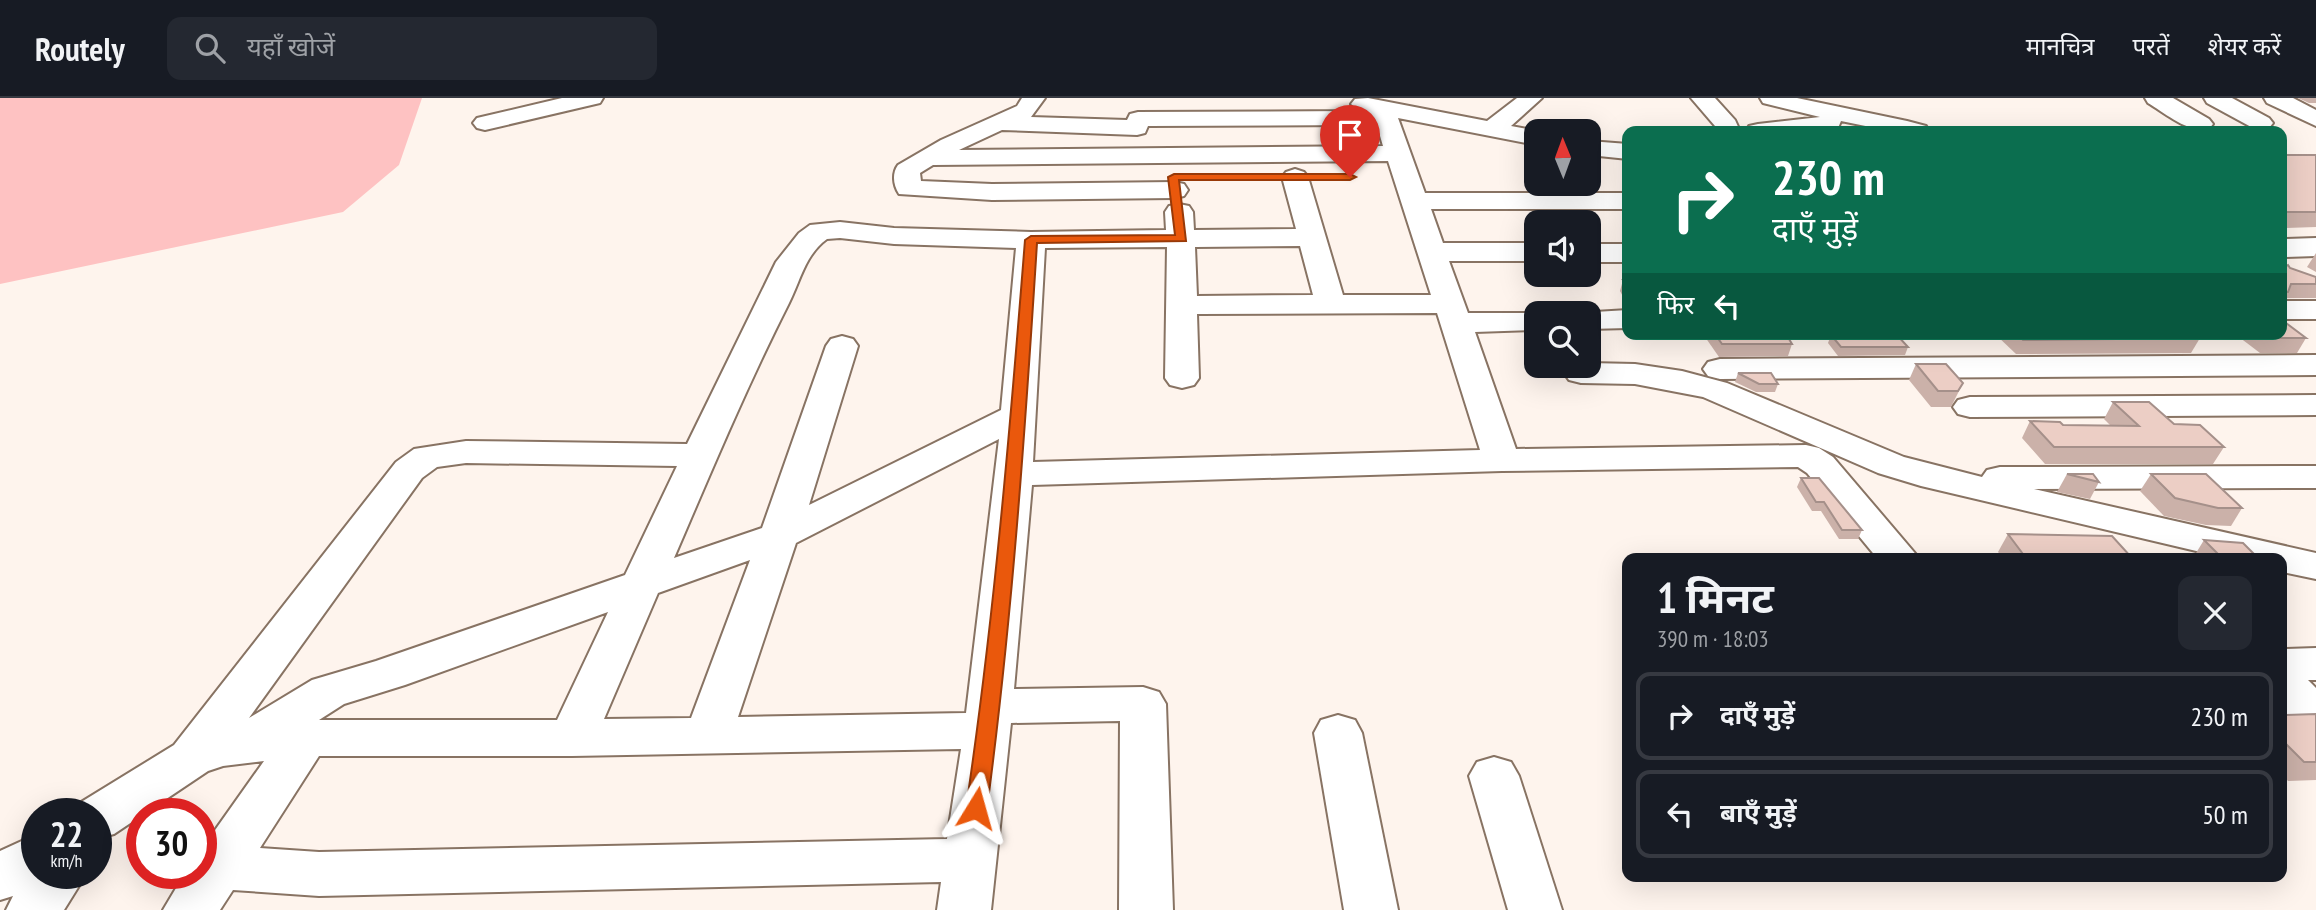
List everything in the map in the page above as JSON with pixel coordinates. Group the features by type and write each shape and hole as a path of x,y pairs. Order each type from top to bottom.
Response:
{"street":[{"path":"485,123 592,98"},
{"path":"1034,98 1025,111 950,145 907,170 908,188 992,192 1173,174 1405,177 1622,200"},
{"path":"1335,98 1524,136"},
{"path":"1490,130 1531,98"},
{"path":"1702,98 1727,126"},
{"path":"1772,98 1836,115 1896,126"},
{"path":"1851,98 1866,119"},
{"path":"2156,98 2201,124"},
{"path":"2215,98 2261,123"},
{"path":"2275,98 2316,119"},
{"path":"1002,123 1137,108 1358,118 1383,108"},
{"path":"1136,156 1137,108"},
{"path":"1383,108 1502,460"},
{"path":"1803,126 1866,119"},
{"path":"1601,150 1622,151"},
{"path":"1601,154 1622,173"},
{"path":"928,158 1136,156 1173,174 1405,177"},
{"path":"1173,174 1181,238 1182,378"},
{"path":"1295,177 1331,305"},
{"path":"984,237 992,192"},
{"path":"572,738 699,455 791,262 809,239 820,231 1031,240 1312,237"},
{"path":"964,910 989,718 1014,474 1031,240"},
{"path":"1431,252 1524,252"},
{"path":"1601,253 1622,253"},
{"path":"1182,305 1331,305 1524,320"},
{"path":"2287,310 2316,310"},
{"path":"1601,320 1622,319"},
{"path":"708,735 842,346"},
{"path":"1720,369 2316,365"},
{"path":"1601,373 1635,374 1682,381 1715,390 1892,465 1934,478 2259,553"},
{"path":"1970,407 2316,405"},
{"path":"244,745 328,692 389,674 778,536 1019,415"},
{"path":"191,758 409,470 427,457 466,452 699,455"},
{"path":"1014,474 1502,460 1806,456 1820,466 1895,553"},
{"path":"1934,478 2316,477"},
{"path":"2287,559 2316,566"},
{"path":"2287,665 2316,664"},
{"path":"2287,687 2316,716"},
{"path":"112,812 191,758 220,748 306,738 708,735 989,718 1143,704 1146,910"},
{"path":"1338,733 1371,910"},
{"path":"190,910 306,738"},
{"path":"1494,776 1535,910"},
{"path":"220,867 318,874 969,860"},
{"path":"0,878 21,866"},
{"path":"33,910 49,889"}],"shaded area":[{"path":"0,98 422,98 399,165 343,212 0,284"}],"building":[{"path":"2287,155 2316,155 2316,212 2287,212"},
{"path":"2287,266 2316,277 2316,284 2291,284 2287,292"},
{"path":"2287,324 2306,338 2287,338"},
{"path":"1719,340 1790,340 1792,344 1722,344"},
{"path":"1835,340 1902,340 1908,347 1841,347"},
{"path":"1916,364 1946,364 1963,383 1958,391 1938,391"},
{"path":"1738,373 1771,373 1778,384 1759,384"},
{"path":"2113,402 2149,402 2174,424 2200,425 2224,447 2054,447 2030,421 2060,422 2063,425 2139,426"},
{"path":"2067,474 2093,474 2099,482"},
{"path":"2151,474 2206,474 2242,508 2218,508 2175,498"},
{"path":"1801,478 1819,478 1862,530 1842,530 1824,502 1816,502"},
{"path":"2008,534 2112,536 2127,553 2022,553"},
{"path":"2204,540 2243,543 2253,553 2217,553"},
{"path":"2316,714 2316,762 2304,762 2287,745 2287,715"}],"route":[{"path":"976,808 987,731 1014,474 1031,240 1181,238 1174,177 1350,177"}]}
